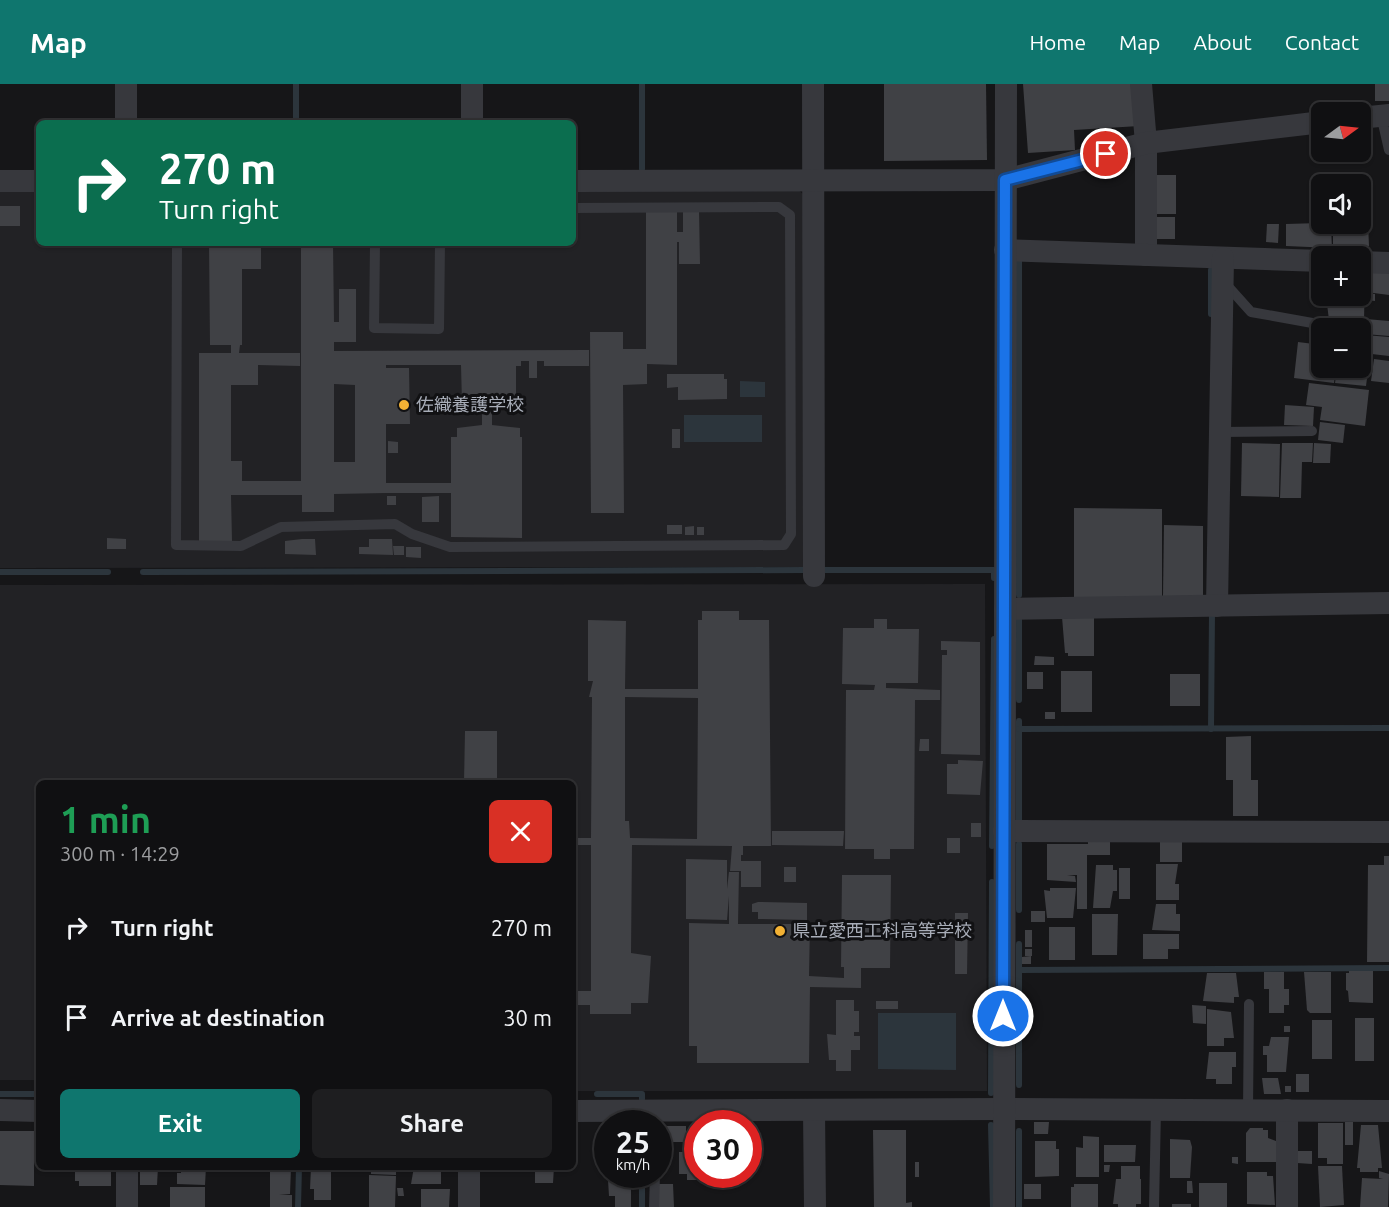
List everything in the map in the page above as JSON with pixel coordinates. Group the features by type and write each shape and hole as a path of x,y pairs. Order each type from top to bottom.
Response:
{"street":[{"path":"126,84 126,120"},
{"path":"472,84 472,120"},
{"path":"813,84 814,576"},
{"path":"1004,1207 1006,84"},
{"path":"1141,84 1146,143 1146,255"},
{"path":"576,181 1005,180 1146,143 1311,123"},
{"path":"0,182 36,181"},
{"path":"1005,250 1311,261"},
{"path":"1217,606 1223,258"},
{"path":"1371,260 1387,258"},
{"path":"1005,609 1389,603"},
{"path":"1004,831 1389,832"},
{"path":"672,1116 814,1110 1003,1108 1389,1111"},
{"path":"0,1110 36,1111"},
{"path":"814,1110 814,1207"},
{"path":"1287,1110 1287,1207"},
{"path":"576,1111 594,1113"},
{"path":"127,1170 127,1207"},
{"path":"469,1170 469,1207"}],"lane":[{"path":"1377,116 1389,150"},
{"path":"177,246 176,545 241,546 280,526 395,524 412,534 450,547 784,545 791,534 790,216 779,207 576,208"},
{"path":"375,246 374,328 439,329 440,246"},
{"path":"1223,280 1251,312 1311,323"},
{"path":"1220,432 1312,431"},
{"path":"1248,1110 1249,1004"},
{"path":"1154,1207 1156,1110"},
{"path":"654,1207 655,1188"}],"shaded area":[{"name":"佐織養護学校","path":"799,190 807,199 807,567 0,568 0,192 36,192 36,246 576,246 576,191"},
{"path":"740,381 765,382 765,397 740,397"},
{"path":"684,415 762,415 762,442 684,442"},
{"name":"県立愛西工科高等学校","path":"985,584 987,1091 576,1091 576,780 36,780 36,1080 0,1080 0,585"},
{"path":"878,1013 956,1013 956,1070 878,1069"}],"building":[{"path":"884,84 986,84 987,160 884,161"},
{"path":"1023,84 1136,84 1139,126 1074,130 1075,150 1028,153"},
{"path":"1375,84 1389,84 1389,101 1375,101"},
{"path":"1156,175 1176,175 1176,214 1156,214"},
{"path":"0,206 20,206 20,226 0,226"},
{"path":"646,210 677,210 677,232 683,232 683,210 699,210 700,264 679,264 679,242 677,242 677,365 647,364 647,384 623,385 624,513 591,513 590,332 623,332 623,349 646,349"},
{"path":"1156,217 1175,217 1175,239 1156,239"},
{"path":"1311,223 1311,234 1331,234 1332,246 1286,246 1286,224"},
{"path":"1267,224 1279,224 1278,243 1266,242"},
{"path":"1333,234 1368,234 1369,246 1333,246"},
{"path":"209,246 261,246 261,269 242,269 242,345 240,345 239,353 300,353 300,366 258,365 258,385 231,385 231,461 242,461 242,481 301,481 301,246 333,246 334,322 339,322 339,289 356,289 356,342 334,342 334,351 589,350 589,366 544,366 544,361 537,361 537,378 529,378 529,361 521,361 521,366 516,366 516,403 492,403 492,425 520,428 520,437 522,437 522,538 451,537 451,493 386,493 334,494 334,512 302,512 302,495 231,495 232,541 199,541 199,353 231,353 231,345 210,345","holes":["386,365 461,365 462,403 482,403 482,425 457,428 457,437 451,437 451,483 386,483 386,424 410,424 409,368 386,368","334,384 355,385 355,462 334,462"]},
{"path":"1371,270 1389,272 1389,295 1371,293"},
{"path":"1371,294 1375,294 1375,301 1371,300"},
{"path":"1327,306 1364,306 1364,318 1329,318"},
{"path":"1371,319 1389,321 1389,336 1371,334"},
{"path":"1371,336 1389,337 1389,356 1371,354"},
{"path":"1298,342 1311,344 1311,378 1335,378 1334,383 1294,378"},
{"path":"1374,359 1389,361 1389,383 1371,381"},
{"path":"667,374 724,374 724,379 727,379 727,399 678,400 678,387 667,388"},
{"path":"1336,378 1367,378 1366,386 1335,383"},
{"path":"1309,383 1369,390 1365,426 1320,420 1322,407 1306,405"},
{"path":"1285,405 1314,407 1313,426 1284,425"},
{"path":"1320,422 1345,425 1343,443 1318,440"},
{"path":"672,429 680,429 680,448 672,448"},
{"path":"388,441 398,442 398,453 388,453"},
{"path":"1242,443 1280,444 1279,497 1241,496"},
{"path":"1282,443 1313,443 1312,462 1302,462 1301,498 1280,498"},
{"path":"1314,443 1331,444 1330,463 1313,463"},
{"path":"387,496 396,496 396,505 387,505"},
{"path":"439,496 439,522 422,522 422,497"},
{"path":"1074,508 1162,509 1162,597 1074,597"},
{"path":"667,525 682,525 682,534 667,534"},
{"path":"1164,525 1203,526 1203,596 1163,596"},
{"path":"694,526 694,535 685,535 685,527"},
{"path":"697,527 704,527 704,535 697,535"},
{"path":"107,538 126,539 126,549 107,549"},
{"path":"315,539 316,555 285,554 285,541"},
{"path":"369,539 392,539 393,555 359,554 359,547 369,547"},
{"path":"393,546 404,546 404,555 394,555"},
{"path":"406,547 421,547 421,558 406,557"},
{"path":"702,611 739,611 739,620 769,620 771,846 743,846 743,855 741,855 741,861 761,861 761,887 741,887 741,871 730,871 732,846 632,845 631,953 651,956 648,1003 631,1003 631,1014 590,1014 590,1005 576,1005 576,991 591,991 591,845 576,845 576,838 591,838 592,697 589,697 593,681 588,681 588,620 626,621 625,689 698,689 698,620 702,620","holes":["625,697 698,698 697,839 630,838 629,821 625,821"]},
{"path":"1062,617 1094,618 1094,656 1068,656 1068,653 1065,653"},
{"path":"874,619 887,619 887,629 919,629 918,683 886,683 886,688 940,690 940,700 915,700 914,849 890,849 890,859 874,859 874,849 845,849 846,690 874,690 875,685 842,684 843,628 874,628"},
{"path":"941,641 980,642 980,755 941,754 942,655 947,655 947,650 941,650"},
{"path":"1035,656 1054,657 1054,665 1034,665"},
{"path":"1061,671 1092,671 1092,712 1061,712"},
{"path":"1027,672 1043,672 1043,689 1027,689"},
{"path":"1170,674 1200,674 1200,706 1170,706"},
{"path":"1045,712 1055,712 1055,719 1045,719"},
{"path":"465,731 497,731 497,780 464,780"},
{"path":"1251,736 1251,780 1258,780 1258,816 1233,816 1233,780 1226,780 1226,737"},
{"path":"920,739 929,739 929,751 919,751"},
{"path":"958,760 983,761 980,795 947,794 947,764 958,764"},
{"path":"971,823 981,823 981,837 971,837"},
{"path":"772,831 844,831 843,846 772,845"},
{"path":"947,838 960,838 960,853 947,853"},
{"path":"1088,840 1110,840 1110,855 1087,855 1087,909 1077,909 1077,875 1067,875 1075,876 1076,882 1047,880 1047,844 1088,844"},
{"path":"1160,842 1182,842 1182,862 1160,862"},
{"path":"1384,856 1389,856 1389,962 1367,962 1368,865 1384,865"},
{"path":"686,859 727,860 727,889 729,872 739,872 738,924 810,924 809,976 844,978 844,967 841,967 842,875 891,875 890,968 861,968 861,988 810,987 809,1063 697,1063 697,1046 689,1046 689,923 729,924 729,896 727,920 686,919"},
{"path":"1156,864 1178,864 1175,884 1179,884 1179,900 1156,900"},
{"path":"1096,865 1113,865 1113,870 1117,870 1117,891 1113,891 1110,908 1093,908"},
{"path":"784,867 796,867 796,882 784,882"},
{"path":"1119,868 1130,868 1130,899 1119,899"},
{"path":"1050,888 1076,888 1073,918 1047,918 1044,890 1050,891"},
{"path":"758,902 807,903 807,920 758,919 758,912 752,912 752,904"},
{"path":"1156,904 1176,904 1176,914 1180,914 1180,931 1152,930"},
{"path":"1031,911 1045,911 1045,922 1031,922"},
{"path":"955,913 968,913 967,974 955,974"},
{"path":"1092,914 1118,914 1117,955 1092,955"},
{"path":"1049,927 1075,927 1075,960 1049,960"},
{"path":"1025,930 1032,930 1032,947 1025,947"},
{"path":"1143,934 1179,934 1179,949 1168,949 1168,959 1143,959"},
{"path":"1025,949 1032,949 1032,956 1025,956"},
{"path":"1031,956 1031,964 1022,964 1022,957"},
{"path":"1373,971 1373,1003 1349,1002 1346,973"},
{"path":"1264,972 1284,972 1284,989 1289,989 1289,1005 1284,1005 1284,1013 1269,1013 1269,989 1264,989"},
{"path":"1304,972 1331,972 1331,1013 1310,1013 1307,1010"},
{"path":"1207,973 1236,973 1239,997 1234,997 1234,1003 1203,1001"},
{"path":"836,1000 854,1000 854,1011 859,1011 859,1032 854,1032 854,1036 860,1036 860,1050 851,1050 851,1071 836,1071 836,1060 829,1060 827,1034 836,1035"},
{"path":"876,1001 898,1001 898,1009 876,1009"},
{"path":"1192,1005 1206,1006 1206,1024 1193,1023"},
{"path":"1207,1009 1231,1012 1234,1038 1224,1038 1224,1046 1207,1046"},
{"path":"1355,1018 1374,1018 1374,1061 1355,1061"},
{"path":"1312,1020 1332,1020 1332,1059 1312,1059"},
{"path":"1284,1026 1290,1026 1290,1032 1284,1032"},
{"path":"1271,1037 1289,1037 1286,1072 1267,1072 1267,1055 1263,1055 1263,1046 1269,1046"},
{"path":"1209,1052 1236,1052 1236,1067 1232,1067 1232,1084 1216,1084 1216,1079 1206,1079"},
{"path":"1296,1074 1309,1074 1309,1092 1296,1092"},
{"path":"1262,1078 1278,1078 1281,1094 1264,1094"},
{"path":"1285,1086 1291,1086 1291,1092 1285,1092"},
{"path":"1034,1122 1049,1122 1048,1134 1034,1134"},
{"path":"1345,1122 1353,1122 1353,1145 1345,1145"},
{"path":"1318,1123 1343,1123 1343,1164 1327,1164 1327,1158 1318,1158"},
{"path":"1361,1125 1378,1125 1382,1168 1378,1168 1378,1172 1360,1172 1360,1168 1357,1168"},
{"path":"672,1126 684,1126 684,1142 672,1142"},
{"path":"1250,1128 1268,1130 1268,1138 1276,1141 1276,1162 1246,1162 1246,1133"},
{"path":"873,1130 906,1130 906,1203 912,1202 912,1207 874,1207"},
{"path":"0,1131 34,1131 34,1186 0,1185"},
{"path":"1083,1136 1099,1137 1099,1177 1076,1177 1076,1147 1083,1148"},
{"path":"1170,1139 1190,1140 1192,1147 1190,1178 1170,1178"},
{"path":"1035,1141 1056,1141 1056,1149 1059,1149 1059,1176 1035,1177"},
{"path":"1104,1145 1136,1145 1135,1162 1104,1162"},
{"path":"1297,1151 1312,1151 1312,1164 1297,1163"},
{"path":"679,1152 684,1152 684,1174 679,1174"},
{"path":"1232,1157 1238,1157 1238,1164 1232,1163"},
{"path":"915,1162 919,1162 919,1177 915,1177"},
{"path":"1104,1165 1110,1165 1109,1172 1104,1172"},
{"path":"1121,1166 1140,1166 1140,1179 1121,1179"},
{"path":"1318,1166 1342,1166 1344,1205 1320,1207"},
{"path":"75,1170 111,1170 111,1186 79,1186 79,1181 75,1181"},
{"path":"140,1170 158,1170 157,1185 140,1185"},
{"path":"181,1170 206,1170 205,1185 177,1184 177,1173 181,1173"},
{"path":"270,1170 291,1170 290,1194 279,1195 292,1195 292,1207 270,1207"},
{"path":"311,1170 331,1170 331,1200 314,1200 314,1189 310,1189"},
{"path":"371,1170 396,1170 396,1175 371,1174"},
{"path":"413,1170 441,1170 441,1184 411,1184"},
{"path":"535,1170 554,1170 553,1183 535,1183"},
{"path":"1379,1171 1389,1174 1388,1207 1360,1207 1362,1178 1383,1179 1379,1178"},
{"path":"1247,1172 1267,1172 1267,1176 1273,1176 1275,1205 1247,1204"},
{"path":"369,1175 396,1176 395,1207 369,1207"},
{"path":"1116,1179 1141,1179 1141,1204 1136,1204 1136,1207 1118,1207 1118,1204 1113,1204"},
{"path":"1187,1181 1192,1181 1193,1193 1187,1193"},
{"path":"1199,1183 1227,1183 1227,1207 1199,1207"},
{"path":"673,1184 674,1207 659,1207 659,1188 672,1188"},
{"path":"1024,1184 1041,1184 1041,1199 1024,1199"},
{"path":"1074,1184 1098,1184 1098,1207 1071,1207 1071,1187 1074,1187"},
{"path":"170,1187 205,1187 205,1207 170,1207"},
{"path":"397,1188 403,1188 404,1196 398,1196"},
{"path":"608,1188 631,1188 631,1207 615,1207 615,1196 609,1196"},
{"path":"421,1189 450,1189 449,1207 421,1207"},
{"path":"1172,1204 1191,1204 1191,1207 1172,1207"}],"waterway":[{"path":"296,84 296,120"},
{"path":"642,84 642,169"},
{"path":"1019,260 1019,595"},
{"path":"1211,270 1211,314"},
{"path":"143,572 805,570"},
{"path":"823,570 994,570 994,578"},
{"path":"0,572 108,572"},
{"path":"1211,729 1212,613"},
{"path":"1019,617 1019,700"},
{"path":"992,846 994,639"},
{"path":"1019,721 1019,824"},
{"path":"1019,729 1389,728"},
{"path":"1019,844 1019,910"},
{"path":"991,1093 992,882"},
{"path":"1019,944 1019,1085"},
{"path":"1019,970 1389,968"},
{"path":"0,1094 36,1094"},
{"path":"597,1094 642,1094 642,1099"},
{"path":"991,1125 993,1207"},
{"path":"1019,1131 1019,1207"},
{"path":"298,1207 299,1170"},
{"path":"642,1188 642,1207"}],"place":[{"name":"佐織養護学校","path":"404,405"},
{"name":"県立愛西工科高等学校","path":"780,931"}],"route":[{"path":"1003,1016 1005,180 1106,154"}]}
